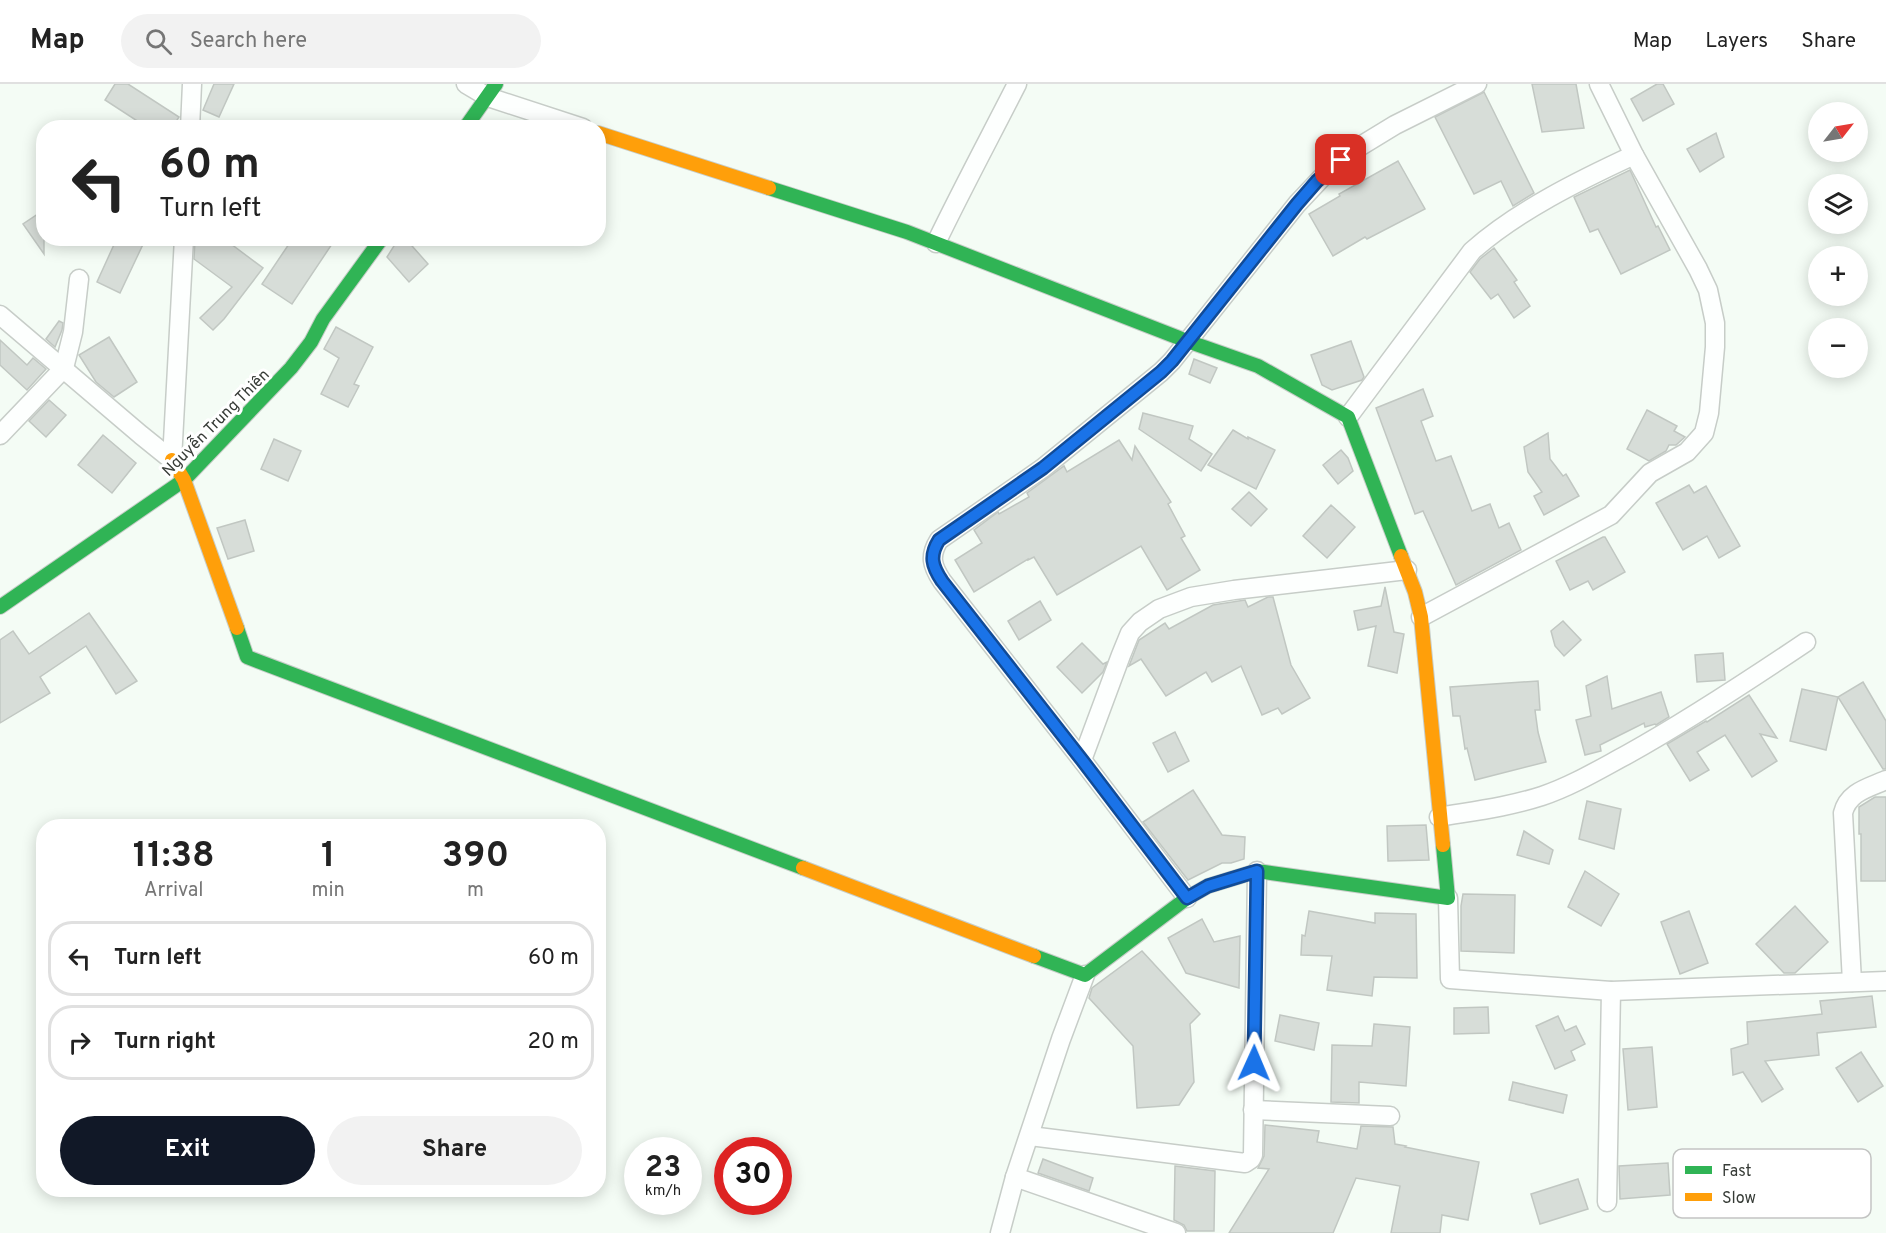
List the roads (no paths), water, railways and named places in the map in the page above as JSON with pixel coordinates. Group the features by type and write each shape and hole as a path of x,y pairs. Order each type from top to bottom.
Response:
{"street":[{"path":"190,120 192,84"},
{"path":"466,84 492,91 563,120"},
{"path":"936,243 1017,84"},
{"path":"1187,898 942,581 935,570 932,559 934,549 939,540 1043,468 1161,372 1297,204 1329,170 1354,150 1395,125 1477,84"},
{"path":"1421,617 1611,514 1650,473 1687,452 1704,433 1709,413 1715,347 1715,323 1708,291 1599,84"},
{"path":"471,120 492,91"},
{"path":"606,136 907,232 1187,341 1258,366 1348,417 1407,570 1421,617 1448,898 1450,979 1611,991 1886,981"},
{"path":"1348,417 1472,251 1490,235 1577,182 1635,155"},
{"path":"172,460 184,246"},
{"name":"Nguyễn Trung Thiên","path":"0,607 184,480 291,368 376,246"},
{"path":"0,435 64,368 73,332 79,279"},
{"path":"0,315 172,460 184,480 247,657 1085,975"},
{"path":"1082,760 1130,633 1140,622 1160,609 1191,597 1234,590 1407,570"},
{"path":"1439,817 1509,805 1568,785 1660,736 1806,642"},
{"path":"1852,982 1843,813 1845,803 1852,796 1886,780"},
{"path":"1030,1136 1245,1163 1251,1160 1253,1155 1257,871"},
{"path":"1000,1233 1015,1177 1085,975 1187,898 1208,886 1257,871 1448,898"},
{"path":"1607,1202 1611,991"},
{"path":"1253,1110 1390,1116"},
{"path":"1015,1177 1176,1233"}]}
